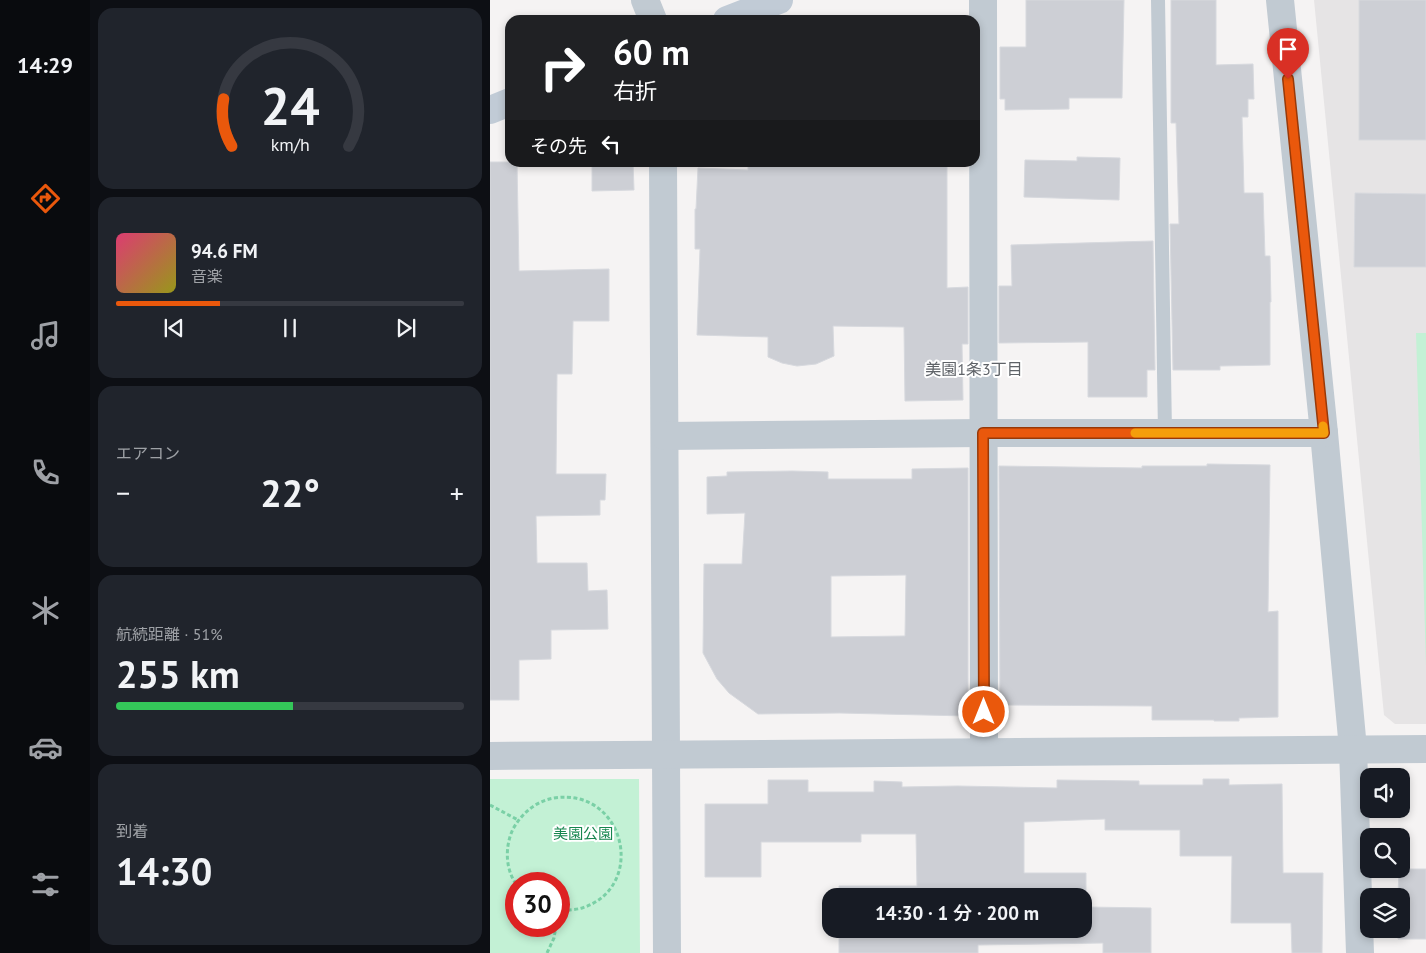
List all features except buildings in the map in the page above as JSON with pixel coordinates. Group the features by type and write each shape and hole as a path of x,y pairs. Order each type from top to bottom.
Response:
{"street":[{"path":"645,0 651,15"},
{"path":"740,15 779,0"},
{"path":"982,0 984,752"},
{"path":"1280,0 1324,433 1353,749 1360,953"},
{"path":"490,110 505,104"},
{"path":"663,167 667,953"},
{"path":"665,436 983,433 1324,433"},
{"path":"490,756 1426,748"}],"lane":[{"path":"1158,0 1165,433"}],"path":[{"path":"511,872 508,865 508,849 511,834 518,820 531,807 547,799 565,796 583,799 599,808 611,820 619,836 622,854 619,872 610,888 597,901 581,909 570,910"},
{"path":"490,805 518,820"},
{"path":"547,953 554,937"}],"shaded area":[{"path":"1314,0 1426,0 1426,724 1395,724 1384,715"}],"green space":[{"path":"1416,333 1426,333 1426,665"},
{"name":"美園公園","path":"490,779 639,779 640,953 490,953"}],"slow traffic":[{"path":"1135,433 1324,433 1323,426"}],"district":[{"name":"美園1条3丁目","path":"974,369"}],"route":[{"path":"984,712 983,433 1324,433 1288,79"}]}
